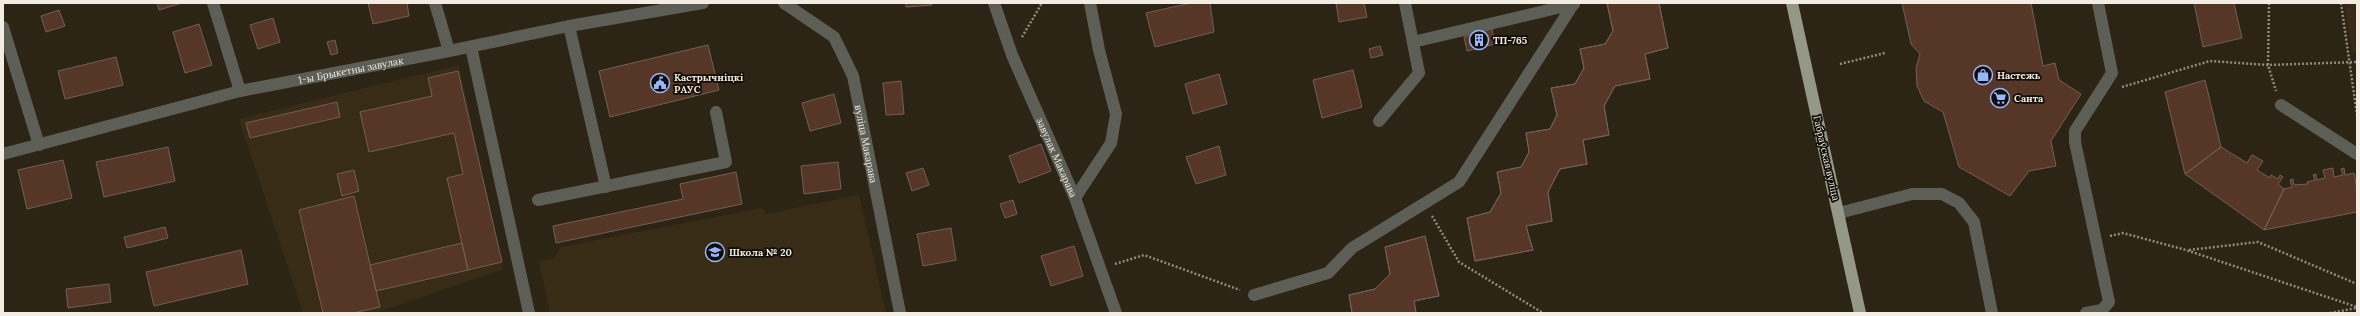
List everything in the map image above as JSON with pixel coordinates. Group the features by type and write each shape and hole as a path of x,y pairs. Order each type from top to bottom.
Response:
{"main road":[{"name":"Габраўская вуліца","path":"1792,3 1860,313"}],"street":[{"path":"213,3 240,91"},
{"path":"435,3 449,51"},
{"name":"1-ы Брыкетны завулак","path":"3,154 240,91 471,47 569,26 703,3"},
{"name":"вуліца Макарава","path":"784,3 834,37 853,76 900,313"},
{"name":"завулак Макарава","path":"994,3 1012,55 1076,198 1116,313"},
{"path":"1076,198 1111,142 1116,114 1099,50 1090,3"},
{"path":"1379,121 1419,74 1405,3"},
{"path":"2086,313 2102,310 2107,307 2109,302 2078,154 2075,131 2112,73 2098,3"},
{"path":"1413,42 1574,4"},
{"path":"1254,295 1328,273 1352,248 1459,182 1574,4"},
{"path":"569,26 606,187"},
{"path":"3,27 39,145"},
{"path":"471,47 529,313"},
{"path":"2281,105 2357,154"},
{"path":"538,200 726,162 716,112"},
{"path":"1839,212 1912,194 1942,194 1960,203 1974,222 1992,313"}],"path":[{"path":"1012,55 1042,3"},
{"path":"2269,3 2268,65 2281,105"},
{"path":"2341,3 2357,115"},
{"path":"1840,64 1885,53"},
{"path":"2118,88 2210,61 2268,65 2357,62"},
{"path":"1424,204 1459,262 1543,313"},
{"path":"2097,240 2123,233 2186,250 2357,307"},
{"path":"2186,250 2258,242 2357,284"},
{"path":"1100,270 1144,255 1254,295"},
{"path":"2330,313 2357,307"}],"shaded area":[{"path":"2344,3 2357,3 2357,51 2352,52"},
{"path":"459,65 503,269 376,313 303,313 239,119"},
{"name":"Школа № 20","path":"859,195 886,313 550,313 539,261 554,258 560,247 762,208 766,214"}],"building":[{"path":"157,3 182,3 159,10"},
{"path":"368,3 407,3 409,16 373,24"},
{"path":"906,3 932,3 932,5 906,7"},
{"path":"1191,3 1210,3 1214,32 1155,47 1146,13"},
{"path":"1336,3 1364,3 1367,17 1339,22"},
{"path":"1607,3 1659,3 1668,48 1645,54 1650,79 1615,86 1604,106 1609,135 1583,140 1587,164 1560,169 1548,192 1552,221 1526,226 1533,250 1475,261 1467,218 1490,212 1501,193 1497,172 1521,167 1529,152 1526,133 1550,129 1557,115 1551,88 1575,84 1584,68 1580,49 1605,44 1613,31"},
{"path":"1607,3 1659,3 1668,48 1645,54 1650,79 1615,86 1604,106 1609,135 1583,140 1587,164 1560,169 1548,192 1552,221 1526,226 1533,250 1475,261 1467,218 1490,212 1501,193 1497,172 1521,167 1529,152 1526,133 1550,129 1557,115 1551,88 1575,84 1584,68 1580,49 1605,44 1613,31"},
{"name":"Санта","path":"1902,3 2031,3 2043,66 2055,63 2059,80 2081,94 2051,141 2056,166 2029,171 2010,196 1959,167 1943,112 1924,101 1917,86 1916,68 1920,54 1911,44"},
{"path":"2194,3 2234,3 2242,38 2203,47"},
{"path":"59,10 65,26 46,32 41,16"},
{"path":"273,18 280,42 258,49 250,25"},
{"path":"199,24 212,65 185,73 173,32"},
{"name":"ТП-765","path":"1492,29 1495,44 1467,51 1464,37"},
{"path":"335,40 338,53 331,55 327,42"},
{"name":"Кастрычніцкі РАУС","path":"708,45 719,90 610,117 599,71"},
{"path":"1380,46 1383,55 1371,58 1369,49"},
{"path":"116,57 123,85 65,99 58,71"},
{"path":"1353,70 1362,107 1322,118 1313,80"},
{"path":"458,71 502,262 468,270 447,178 463,174 454,133 369,152 360,112 432,96 428,78"},
{"path":"1219,74 1227,104 1193,114 1185,84"},
{"path":"2205,80 2221,147 2185,174 2165,92"},
{"path":"901,81 904,114 886,115 883,83"},
{"path":"834,94 841,123 810,131 802,103"},
{"path":"337,102 340,117 250,138 246,123"},
{"path":"1041,144 1051,171 1019,183 1009,156"},
{"path":"1219,146 1226,175 1196,184 1186,157"},
{"path":"168,147 175,181 104,197 96,162"},
{"path":"2221,147 2247,163 2252,155 2263,161 2257,170 2270,178 2271,175 2278,179 2280,175 2283,177 2278,184 2284,189 2264,230 2185,174"},
{"path":"63,160 72,198 27,209 18,170"},
{"path":"838,162 841,189 804,194 801,166"},
{"path":"923,168 929,185 912,191 906,173"},
{"path":"2333,168 2334,177 2343,175 2341,169 2344,168 2345,175 2354,173 2357,189 2357,212 2264,230 2284,189 2292,187 2290,180 2293,179 2294,185 2308,184 2307,182 2315,180 2313,175 2316,174 2317,180 2325,178 2323,170"},
{"path":"354,170 359,191 342,196 337,174"},
{"path":"736,172 742,204 556,243 553,226 683,199 680,184"},
{"path":"354,196 380,307 353,313 323,313 299,210"},
{"path":"1013,200 1017,214 1005,218 1000,204"},
{"path":"165,227 168,238 127,248 124,237"},
{"path":"951,228 956,260 923,266 917,234"},
{"path":"1425,236 1439,296 1414,301 1416,313 1352,313 1349,295 1375,289 1390,274 1385,247"},
{"path":"1425,236 1439,296 1414,301 1416,313 1352,313 1349,295 1375,289 1390,274 1385,247"},
{"path":"462,243 468,270 376,291 370,265"},
{"path":"1074,246 1083,276 1051,286 1041,256"},
{"path":"241,250 248,284 154,306 146,272"},
{"path":"109,284 111,302 68,308 66,289"}],"place":[{"name":"ТП-765","path":"1479,40"},
{"name":"Настежь","path":"1983,75"},
{"name":"Кастрычніцкі РАУС","path":"660,83"},
{"name":"Санта","path":"2000,98"},
{"name":"Школа № 20","path":"715,252"}]}
